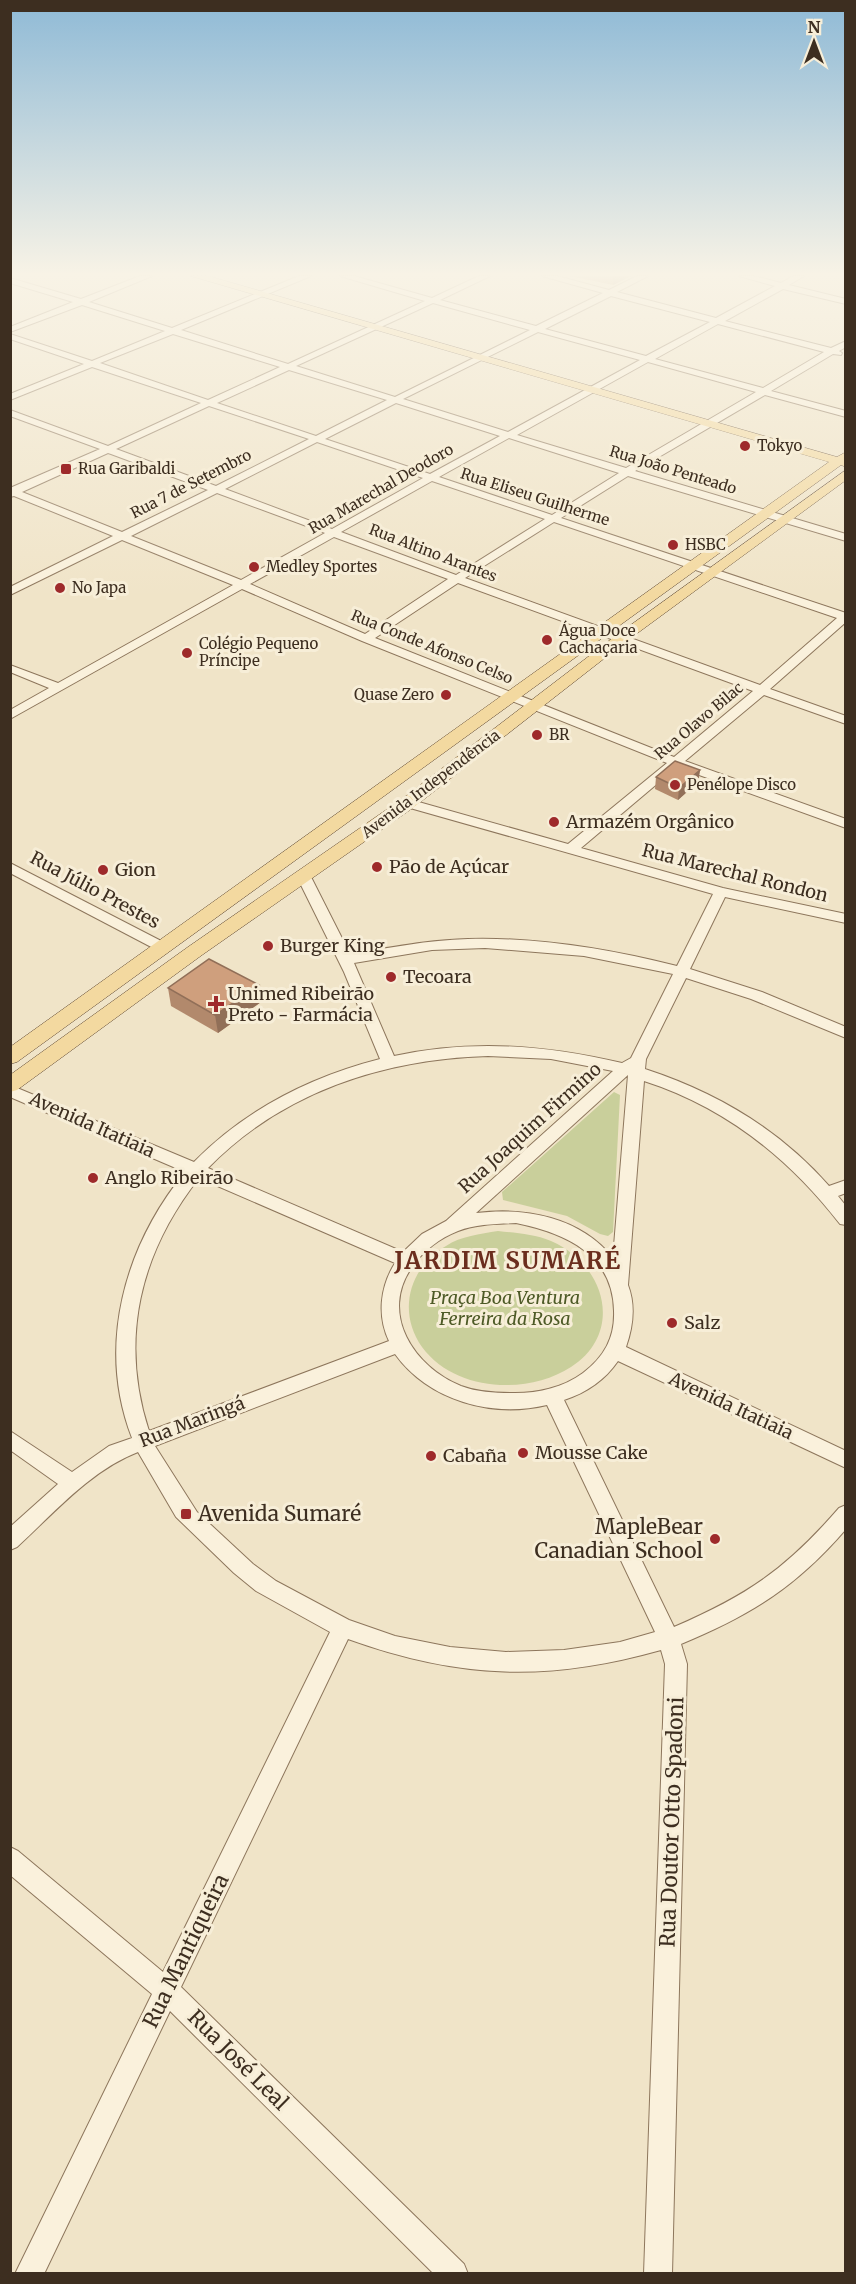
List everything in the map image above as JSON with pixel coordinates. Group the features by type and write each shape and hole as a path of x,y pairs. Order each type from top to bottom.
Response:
{"main road":[{"path":"568,383 711,424 844,458"},
{"path":"602,383 722,417 844,458"},
{"name":"Avenida Independência","path":"10,1058 844,458"},
{"name":"Avenida Independência","path":"10,1085 195,951 408,803 619,640 846,474"}],"street":[{"path":"10,397 46,383"},
{"name":"Rua Eliseu Guilherme","path":"148,383 845,617"},
{"path":"12,493 253,383"},
{"name":"Rua João Penteado","path":"338,383 846,538"},
{"name":"Rua 7 de Setembro","path":"10,592 429,383"},
{"name":"Rua Marechal Deodoro","path":"10,715 602,383"},
{"path":"733,383 846,414"},
{"path":"366,639 457,578 627,472 783,383"},
{"name":"Rua Altino Arantes","path":"10,413 336,532 619,640 846,720"},
{"name":"Rua Conde Afonso Celso","path":"12,493 242,585 366,639 511,697 846,824"},
{"path":"10,574 29,582"},
{"name":"Rua Olavo Bilac","path":"571,849 762,690 845,617"},
{"path":"10,668 58,687"},
{"name":"Rua Marechal Rondon","path":"408,803 721,892 846,919"},
{"name":"Rua Júlio Prestes","path":"10,867 162,947"},
{"path":"304,877 345,960 389,1062"},
{"name":"Rua Joaquim Firmino","path":"450,1227 634,1066 721,892"},
{"path":"345,960 412,948 484,943 591,951 681,971 746,992 846,1033"},
{"path":"846,1219 828,1193 789,1154 743,1120 693,1092 634,1066 536,1052 467,1051 389,1062 345,1075 302,1092 226,1140 195,1171 161,1216 137,1267 125,1323 126,1381 142,1440 186,1514 254,1579 344,1628 406,1649 483,1661 539,1662 606,1656 669,1639 723,1616 772,1587 813,1552 846,1514"},
{"path":"620,1282 603,1258 579,1237 549,1224 516,1217 482,1218 450,1227 425,1241 405,1260 394,1279 389,1301 390,1323 399,1345 418,1369 446,1388 480,1400 517,1403 553,1397 586,1381 600,1371 616,1352 626,1317 620,1282 634,1066"},
{"name":"Avenida Itatiaia","path":"10,1090 405,1260"},
{"path":"828,1193 846,1186"},
{"name":"Rua Maringá","path":"10,1541 72,1483 116,1452 142,1440 399,1345"},
{"name":"Avenida Itatiaia","path":"616,1352 846,1460"},
{"name":"Rua Doutor Otto Spadoni","path":"553,1397 669,1639 676,1664 658,2274"},
{"path":"10,1439 72,1483"},
{"name":"Rua Mantiqueira","path":"29,2274 344,1628"},
{"name":"Rua José Leal","path":"14,1868 167,1991 454,2274"}],"green space":[{"path":"614,1092 620,1095 613,1232 608,1236 600,1234 567,1216 503,1200 502,1192"},
{"name":"Praça Boa Ventura Ferreira da Rosa","path":"498,1231 532,1235 551,1241 570,1252 584,1265 595,1282 601,1300 603,1318 598,1336 588,1352 571,1367 554,1376 514,1385 472,1380 453,1373 436,1362 422,1347 414,1333 409,1305 411,1291 423,1266 433,1255 458,1240"}],"building":[{"path":"675,761 700,770 679,788 656,777"},
{"path":"209,959 259,985 215,1015 168,988"}],"place":[{"name":"Tokyo","path":"745,446"},
{"name":"Rua Garibaldi","path":"66,469"},
{"name":"HSBC","path":"673,545"},
{"name":"Medley Sportes","path":"254,567"},
{"name":"No Japa","path":"60,588"},
{"name":"Água Doce Cachaçaria","path":"547,640"},
{"name":"Colégio Pequeno Príncipe","path":"187,653"},
{"name":"Quase Zero","path":"446,695"},
{"name":"BR","path":"537,735"},
{"name":"Penélope Disco","path":"675,785"},
{"name":"Armazém Orgânico","path":"554,822"},
{"name":"Pão de Açúcar","path":"377,867"},
{"name":"Gion","path":"103,870"},
{"name":"Burger King","path":"268,946"},
{"name":"Tecoara","path":"391,977"},
{"name":"Unimed Ribeirão Preto - Farmácia","path":"216,1004"},
{"name":"Anglo Ribeirão","path":"93,1178"},
{"name":"Salz","path":"672,1323"},
{"name":"Mousse Cake","path":"523,1453"},
{"name":"Cabaña","path":"431,1456"},
{"name":"Avenida Sumaré","path":"186,1514"},
{"name":"MapleBear Canadian School","path":"715,1539"}],"district":[{"name":"JARDIM SUMARÉ","path":"508,1261"}]}
